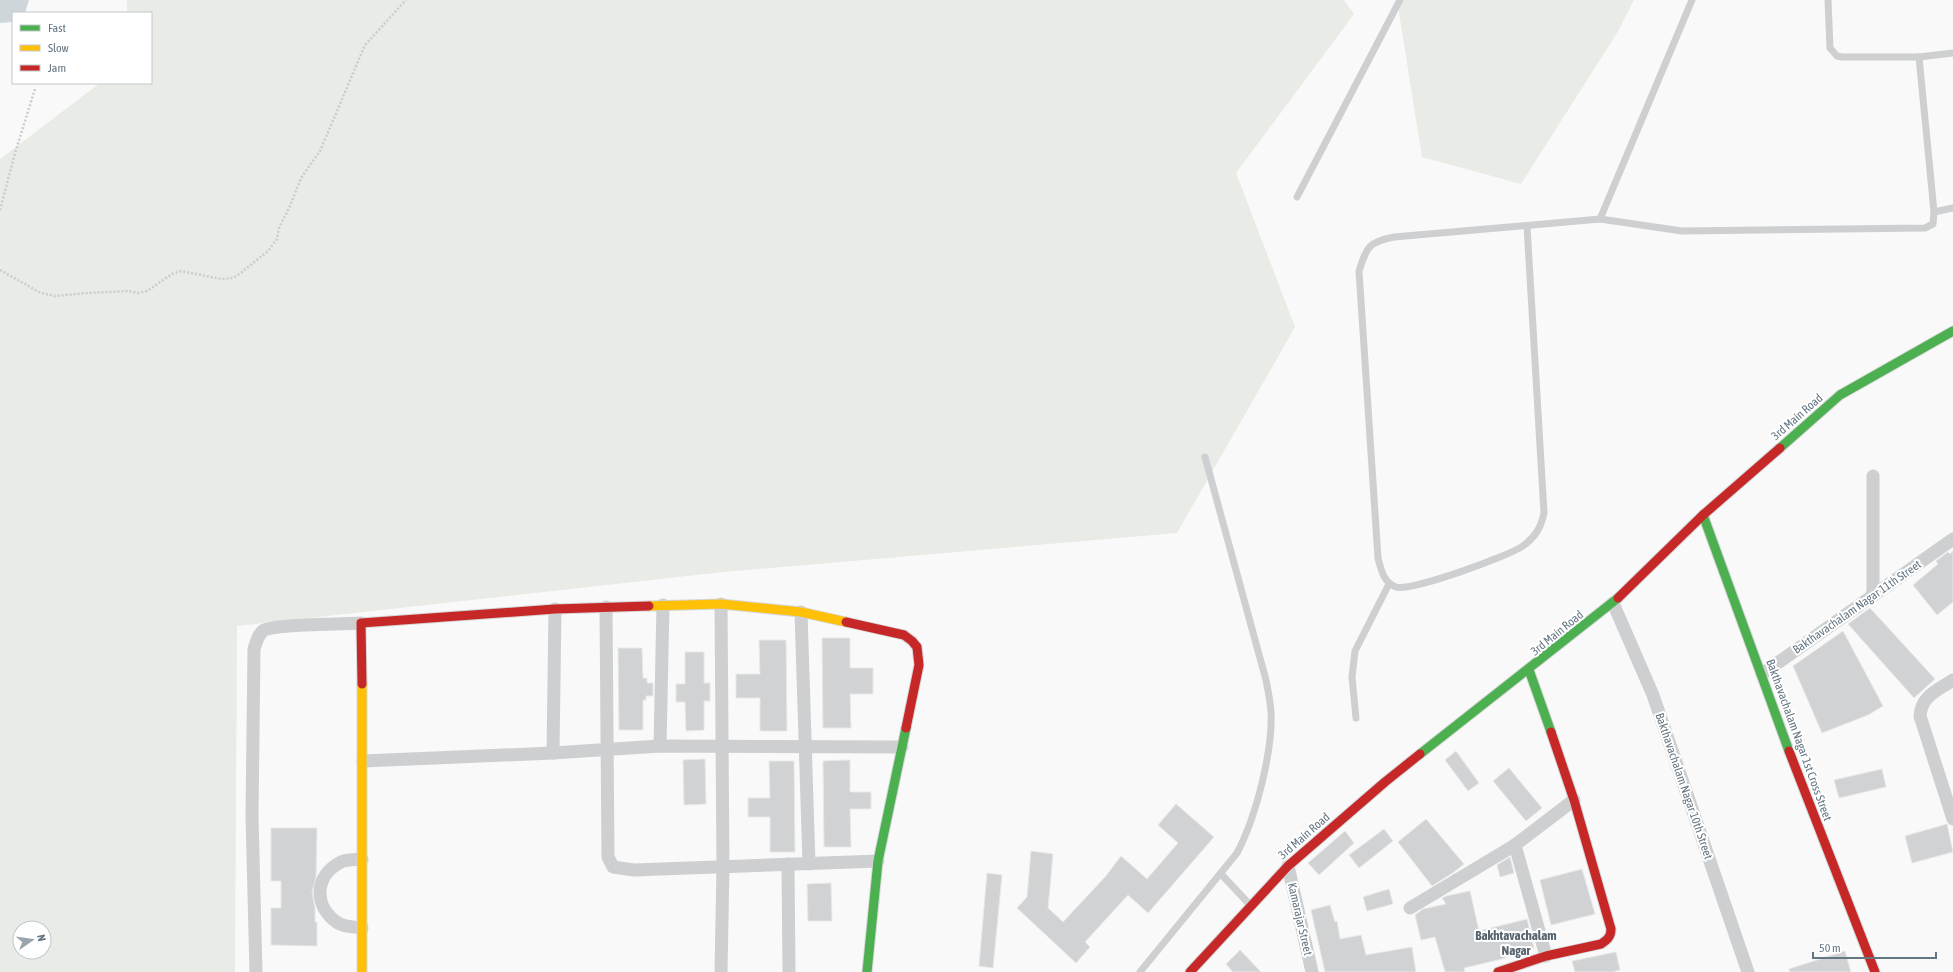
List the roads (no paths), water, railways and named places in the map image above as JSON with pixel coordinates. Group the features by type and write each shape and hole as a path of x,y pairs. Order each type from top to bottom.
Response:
{"street":[{"name":"3rd Main Road","path":"1190,972 1288,866 1385,782 1613,603 1703,516 1840,395 1953,331"},
{"path":"1872,596 1873,476"},
{"name":"Bakthavachalam Nagar 1st Cross Street","path":"1703,516 1792,759 1875,972"},
{"name":"Bakthavachalam Nagar 11th Street","path":"1762,674 1953,539"},
{"name":"Bakthavachalam Nagar 10th Street","path":"1613,603 1653,695 1748,972"},
{"path":"721,604 721,972"},
{"path":"256,972 252,816 254,649 258,637 265,630 281,627 361,623 555,609 721,604 801,612 904,635 916,643 919,649 919,665 878,861 867,972"},
{"path":"660,746 663,605"},
{"path":"606,607 608,857 613,866 634,870 878,861"},
{"path":"553,753 555,609"},
{"path":"801,612 809,864"},
{"path":"361,623 363,761 362,972"},
{"path":"1498,972 1546,956 1601,944 1608,941 1611,935 1611,929 1574,800 1529,670"},
{"path":"1953,680 1928,696 1921,707 1920,716 1953,819"},
{"path":"363,761 553,753 660,746 902,747"},
{"path":"1410,908 1515,845 1574,800"},
{"path":"1515,845 1546,956"},
{"path":"362,859 343,861 330,869 322,879 319,892 324,911 339,924 362,928"},
{"path":"788,864 789,972"},
{"name":"Kamarajar Street","path":"1288,866 1312,972"}],"lane":[{"path":"1297,198 1400,0"},
{"path":"1600,219 1692,0"},
{"path":"1828,0 1830,48 1837,56 1919,57 1953,53"},
{"path":"1527,226 1544,513 1541,527 1522,546 1501,557 1406,588 1397,588 1389,584 1382,572 1378,558 1360,271 1365,253 1369,246 1377,241 1394,237 1600,219 1682,231 1925,228 1933,224 1934,212 1919,57"},
{"path":"1934,212 1953,208"},
{"path":"1140,972 1237,853 1248,832 1266,763 1271,712 1266,680 1205,457"},
{"path":"1356,718 1352,677 1355,651 1389,584"},
{"path":"1221,874 1250,906"}],"district":[{"name":"Bakhtavachalam Nagar","path":"1516,942"}]}
